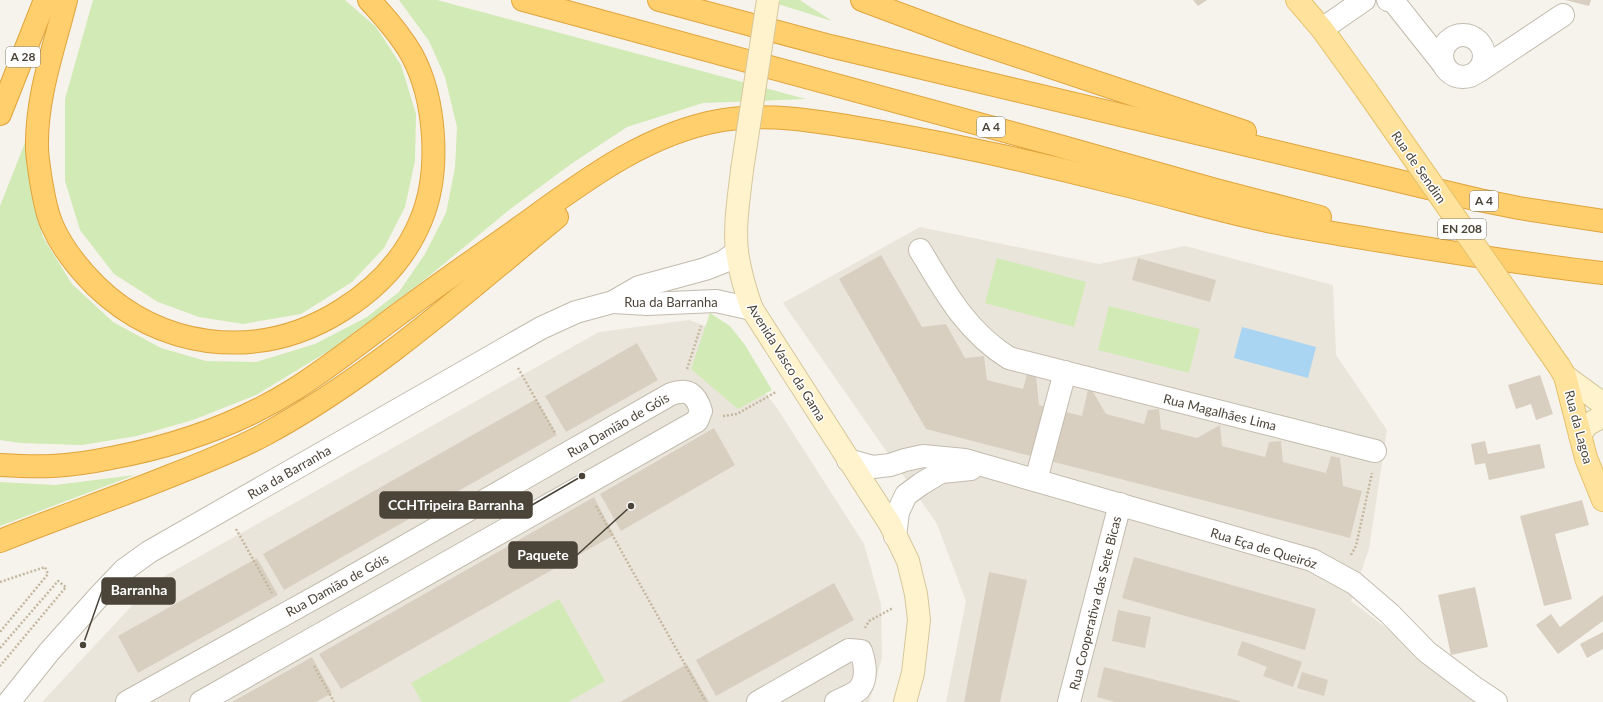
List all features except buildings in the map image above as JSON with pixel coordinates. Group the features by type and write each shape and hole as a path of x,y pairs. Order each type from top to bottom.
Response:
{"highway":[{"name":"A 28","path":"0,114 44,0"},
{"path":"66,0 43,86 38,121 37,148 45,202 52,226 77,265 93,283 109,298 142,321 190,338 220,342 247,343 274,339 298,332 325,321 352,304 374,288 392,268 408,244 421,219 429,190 433,163 433,137 430,109 423,82 413,57 398,32 369,0"},
{"name":"A 4","path":"523,0 1216,190 1459,254 1603,273"},
{"name":"A 4","path":"659,0 830,46 1478,200 1603,221"},
{"path":"862,0 961,37 1367,174"},
{"path":"0,465 54,466 86,463 120,457 152,450 185,440 221,427 257,411 295,389 350,352 405,309 569,192 656,140 689,128 723,120 777,118 810,120 925,139 1025,160 1266,221 1459,254"},
{"path":"0,542 188,469 263,435 306,410 359,375 435,318 638,150"}],"main road":[{"name":"Avenida Vasco da Gama","path":"768,0 742,170 736,229 737,252 742,279 752,309 890,524 908,561 916,594 919,620 913,673 905,702"},
{"name":"Rua de Sendim","path":"1297,0 1322,29 1366,90 1562,371"},
{"path":"1562,371 1603,404"},
{"name":"Rua da Lagoa","path":"1562,371 1586,458 1603,500"},
{"path":"1580,435 1587,425 1603,416"}],"street":[{"path":"1322,29 1364,0"},
{"path":"1388,0 1394,2 1444,65"},
{"path":"1478,71 1483,66 1485,58 1484,51 1477,39 1466,35 1450,39 1445,44 1441,58 1447,71 1459,78 1466,78 1478,71 1517,46 1563,15"},
{"path":"1410,22 1517,46"},
{"name":"Rua Magalhães Lima","path":"920,250 947,295 970,326 983,339 1009,358 1375,451"},
{"name":"Rua da Barranha","path":"9,702 49,652 101,594 124,570 149,552 541,328 576,312 613,302 639,287 705,270 723,262 737,252"},
{"name":"Rua da Barranha","path":"613,302 647,304 716,301 752,309"},
{"path":"1036,480 1065,372"},
{"name":"Rua Damião de Góis","path":"127,702 284,615 671,394 680,391 689,393 698,400 702,411 697,421"},
{"path":"201,702 697,421"},
{"name":"Rua Eça de Queiróz","path":"848,460 873,467 923,456 965,460 1312,560 1354,583 1390,614 1427,652 1496,702"},
{"name":"Rua Eça de Queiróz","path":"895,536 898,512 906,495 920,484 941,472 992,468"},
{"name":"Rua Cooperativa das Sete Bicas","path":"1076,700 1120,504"},
{"path":"758,702 850,650 861,651 866,664 864,679 860,688 836,702"}],"path":[{"path":"680,391 709,301"},
{"path":"506,348 566,455"},
{"path":"697,421 737,414 797,379"},
{"path":"1340,576 1356,546 1375,451"},
{"path":"584,485 706,702"},
{"path":"225,509 284,615"},
{"path":"0,582 45,566 48,574 0,632"},
{"path":"0,648 58,581 66,588 0,666"},
{"path":"850,650 870,621 916,594"},
{"path":"302,645 334,702"}],"shaded area":[{"path":"920,227 1099,264 1185,246 1333,285 1336,355 1387,430 1369,549 1351,601 1482,702 946,702 966,601 937,524 783,303"},
{"path":"689,320 716,330 777,408 864,544 881,604 882,658 869,702 42,702 154,582 599,332"}],"green space":[{"path":"93,0 345,0 376,27 401,65 416,114 415,161 405,207 384,248 352,282 301,314 243,324 199,317 158,302 114,274 80,230 65,181 65,99"},
{"path":"399,0 437,0 806,99 703,103 627,127 571,164 509,210 428,277 332,349 256,395 193,420 137,436 82,445 20,443 0,440 0,206 26,140 32,199 43,237 72,284 113,322 161,348 206,361 256,362 315,344 367,317 399,292 425,254 446,213 455,168 457,127 445,77 429,41"},
{"path":"765,0 800,0 832,21"},
{"path":"997,258 1086,282 1074,327 985,303"},
{"path":"1109,306 1200,329 1189,373 1098,350"},
{"path":"710,313 730,326 745,345 772,390 738,409 691,369"},
{"path":"135,475 0,526 0,482 55,485"},
{"path":"559,599 605,681 568,702 422,702 411,683"}],"water":[{"path":"1242,327 1316,347 1308,378 1234,358"}],"place":[{"name":"CCHTripeira Barranha","path":"582,476"},
{"name":"Paquete","path":"631,506"},
{"name":"Barranha","path":"83,645"}]}
